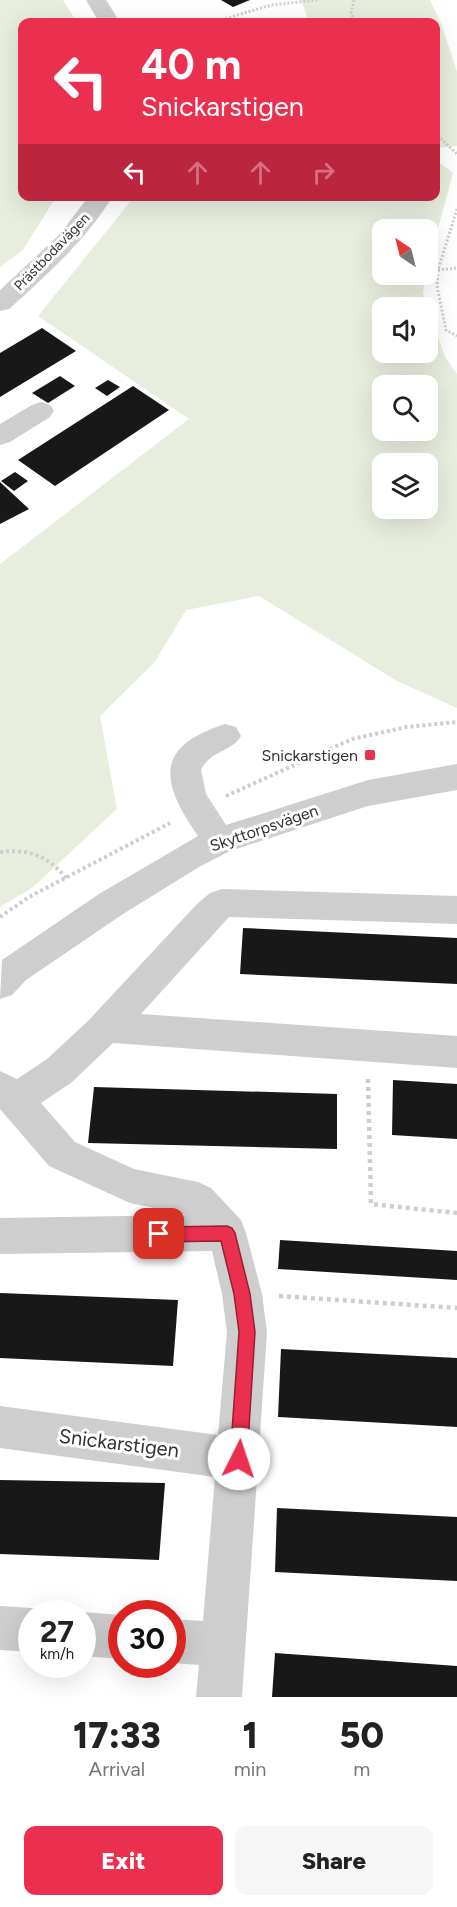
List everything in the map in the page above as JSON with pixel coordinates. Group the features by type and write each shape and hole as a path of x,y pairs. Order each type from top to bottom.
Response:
{"street":[{"path":"96,0 107,18"},
{"name":"Prästbodavägen","path":"0,303 45,263 82,225 98,201"},
{"path":"0,436 41,411"},
{"path":"219,841 184,782 187,762 199,749 225,736"},
{"name":"Skyttorpsvägen","path":"0,984 14,970 111,904 219,841 369,793 457,777"},
{"path":"7,1093 30,1093 52,1078 106,1028 209,914 222,903 457,910"},
{"path":"106,1028 457,1052"},
{"path":"7,1093 62,1154 130,1186 198,1200 227,1233 242,1294 247,1332 219,1697"},
{"path":"0,1236 227,1233"},
{"name":"Snickarstigen","path":"0,1428 239,1459"},
{"path":"0,1628 18,1629"},
{"path":"186,1642 223,1645"}],"path":[{"path":"271,0 271,5"},
{"path":"227,18 271,5 318,0"},
{"path":"353,18 351,13 354,0"},
{"path":"440,138 457,154"},
{"path":"457,209 438,270 457,268"},
{"path":"437,285 446,330 457,336"},
{"path":"0,852 11,850 27,852 50,860 66,878"},
{"path":"367,1046 371,1204 457,1213"},
{"path":"242,1294 457,1308"}],"green space":[{"path":"0,0 63,0 74,18 18,18 18,201 54,201 23,250 0,267"},
{"path":"301,0 430,0 439,18 308,18"},
{"path":"440,21 457,72 457,146 440,148"},
{"path":"440,163 453,173 438,228 438,219 372,219 372,285 424,285 424,297 372,297 372,363 438,363 438,337 445,357 457,374 457,708 397,681 259,596 186,610 154,663 100,716 117,809 32,888 0,907 0,564 189,419 38,316 131,201 440,201"}],"building":[{"path":"221,0 250,0 233,7"},
{"path":"42,328 76,351 0,397 0,353"},
{"path":"60,376 75,386 48,403 32,393"},
{"path":"108,380 120,387 107,396 95,388"},
{"path":"133,386 169,410 55,486 18,460"},
{"path":"15,472 28,481 14,491 1,481"},
{"path":"0,482 29,509 0,524"},
{"path":"243,928 457,938 457,984 240,974"},
{"path":"393,1080 457,1084 457,1139 392,1135"},
{"path":"94,1087 337,1094 337,1149 88,1143"},
{"path":"280,1240 457,1251 457,1280 278,1269"},
{"path":"0,1293 178,1300 173,1366 0,1358"},
{"path":"281,1349 457,1358 457,1427 278,1417"},
{"path":"0,1480 165,1483 159,1560 0,1554"},
{"path":"277,1508 457,1517 457,1581 275,1572"},
{"path":"275,1653 457,1666 457,1697 272,1697"}],"place":[{"name":"Snickarstigen","path":"370,755"}],"route":[{"path":"159,1234 227,1233 242,1294 247,1332 239,1459"}]}
